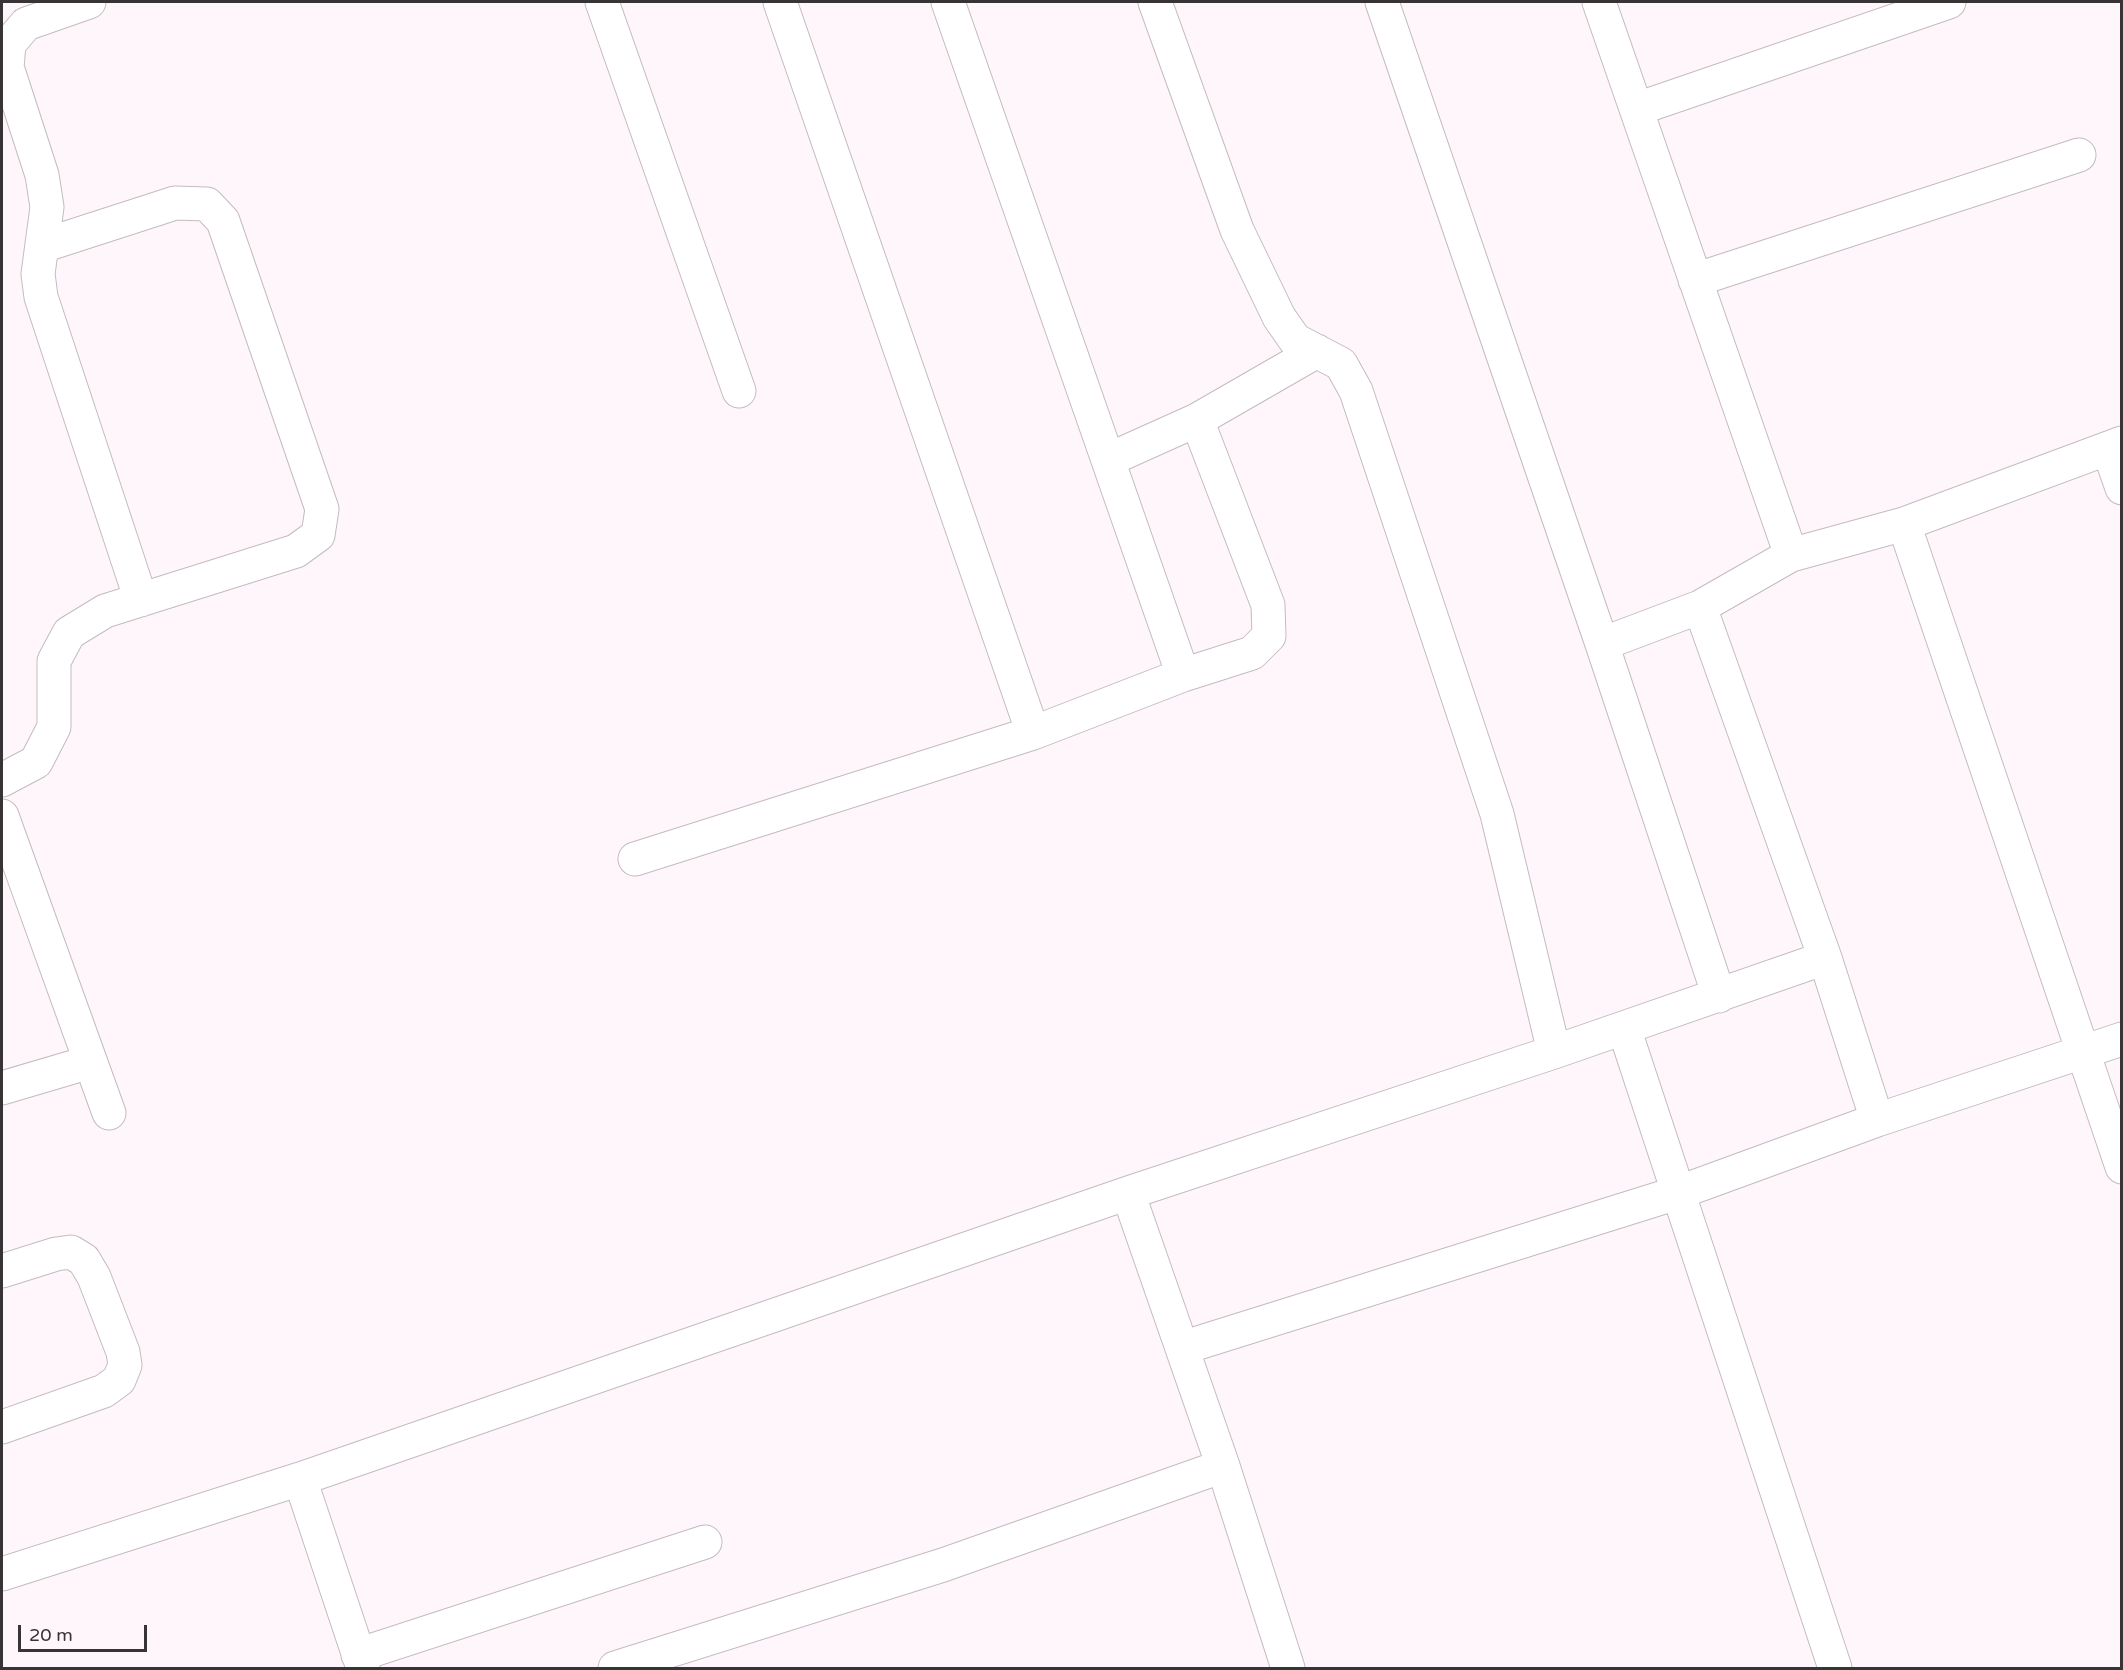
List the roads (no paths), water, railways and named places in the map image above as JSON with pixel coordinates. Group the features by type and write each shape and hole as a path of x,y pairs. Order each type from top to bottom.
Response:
{"street":[{"path":"88,2 26,24 9,44 7,67 42,176 46,207 38,274 41,297 141,600"},
{"path":"602,2 739,391"},
{"path":"780,2 1033,733"},
{"path":"948,2 1183,675"},
{"path":"1155,2 1237,230 1279,317 1295,340 1341,364 1356,391 1497,814 1554,1052"},
{"path":"1382,2 1602,644 1719,996"},
{"path":"1599,2 1791,555"},
{"path":"1637,109 1949,2"},
{"path":"1695,280 2079,155"},
{"path":"2,780 36,762 54,728 54,661 69,633 105,611 296,551 318,535 322,509 223,221 207,204 174,203 42,246"},
{"path":"1108,460 1197,420 1317,351"},
{"path":"635,859 1033,733 1183,675 1252,653 1269,636 1268,605 1197,420"},
{"path":"1602,644 1700,607 1791,555 1904,524 2115,445 2121,488"},
{"path":"1904,524 2121,1167"},
{"path":"1700,607 1825,958 1877,1120"},
{"path":"2,816 109,1113"},
{"path":"2,1574 300,1479 1128,1193 1554,1052 1825,958"},
{"path":"1624,1028 1680,1192 1835,1668"},
{"path":"1182,1348 1680,1192 1877,1120 2121,1039"},
{"path":"2,1088 90,1062"},
{"path":"1128,1193 1223,1466 1288,1668"},
{"path":"2,1271 56,1254 71,1252 84,1260 98,1287 123,1352 124,1365 119,1380 104,1391 2,1427"},
{"path":"615,1668 933,1568 1223,1466"},
{"path":"300,1479 360,1662 705,1542"}]}
